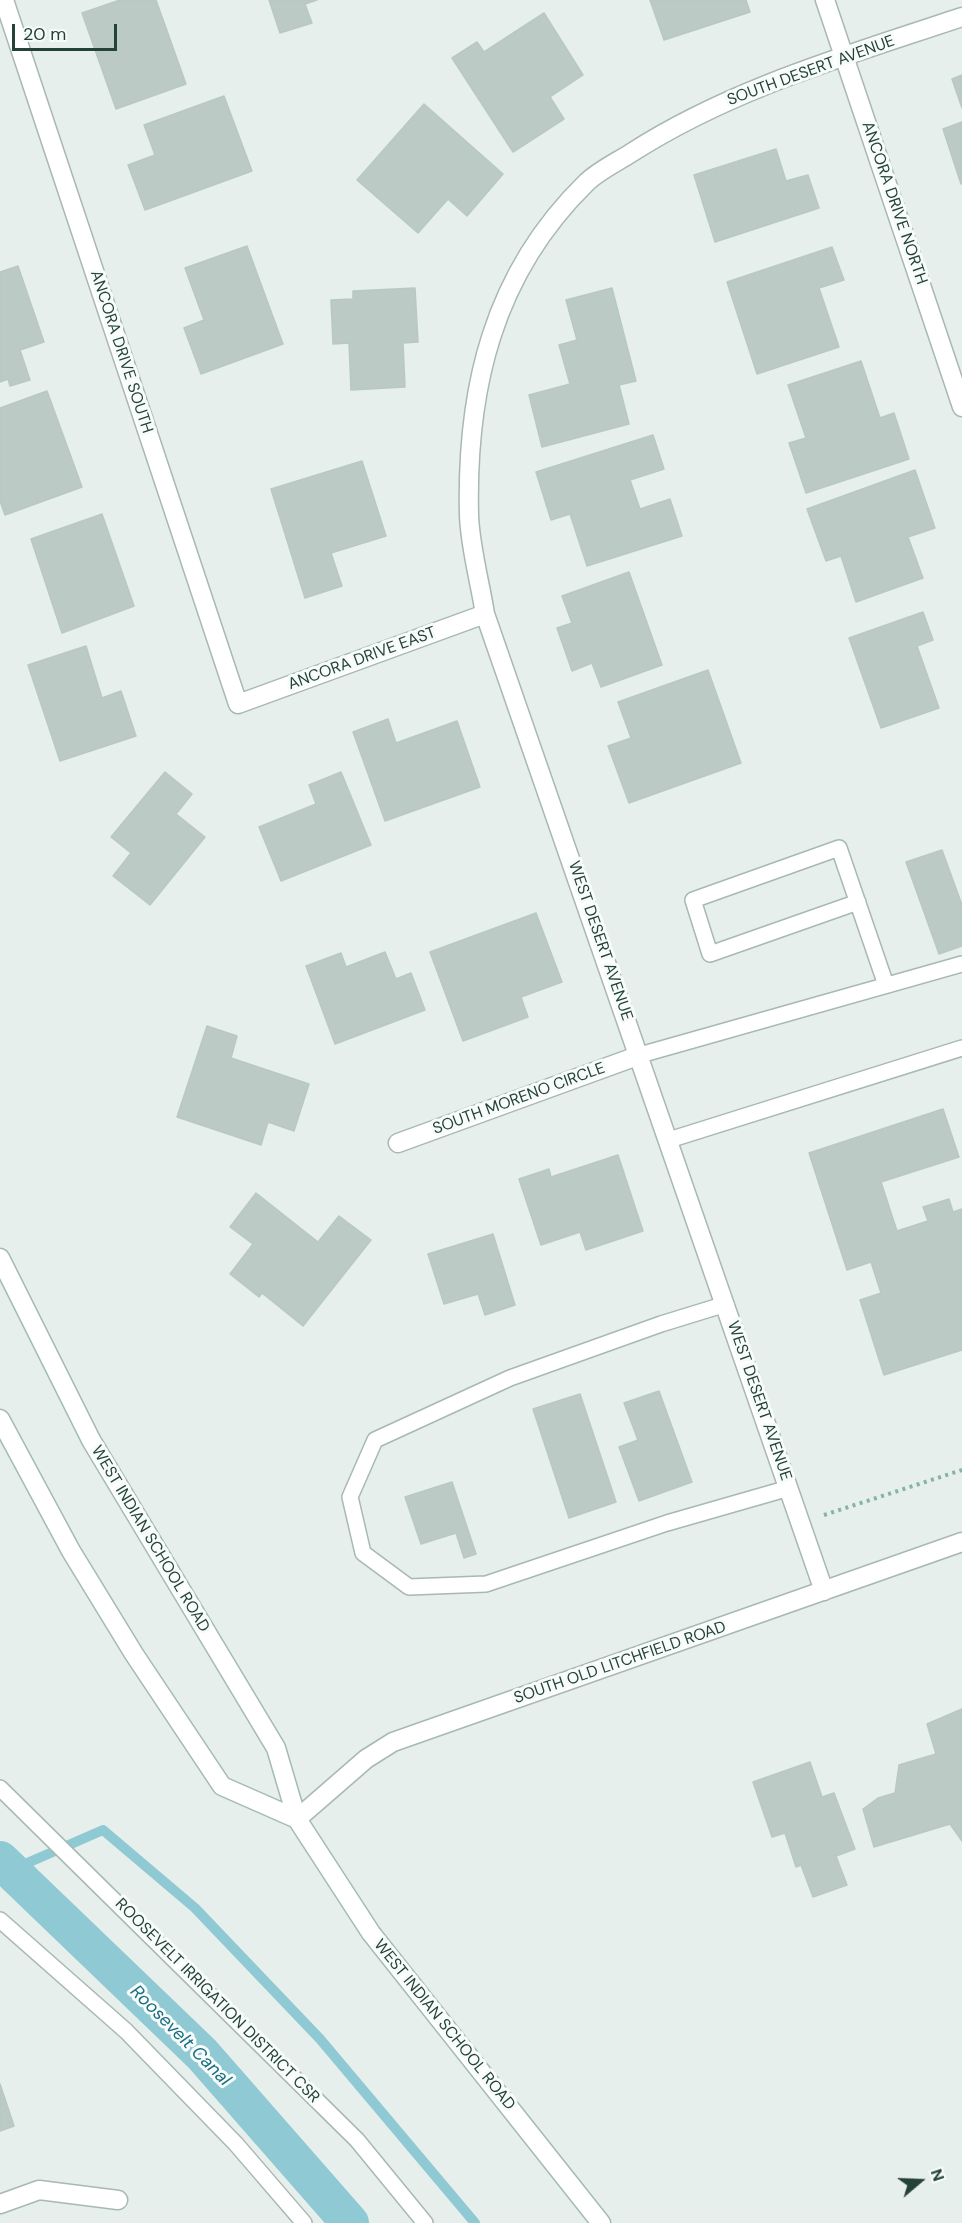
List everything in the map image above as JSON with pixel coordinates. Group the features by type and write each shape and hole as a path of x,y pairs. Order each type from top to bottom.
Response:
{"street":[{"name":"ANCORA DRIVE SOUTH","path":"4,0 238,704"},
{"name":"ANCORA DRIVE NORTH","path":"825,0 962,407"},
{"name":"SOUTH DESERT AVENUE","path":"511,282 543,234 587,182 671,127 754,88 962,17"},
{"name":"WEST DESERT AVENUE","path":"511,282 484,351 471,435 469,517 485,614 824,1591"},
{"name":"ANCORA DRIVE EAST","path":"238,704 485,614"},
{"name":"SOUTH MORENO CIRCLE","path":"398,1143 640,1056"},
{"name":"WEST INDIAN SCHOOL ROAD","path":"0,1257 91,1440 276,1748 297,1819 371,1934 602,2223"},
{"path":"0,1419 71,1551 134,1654 222,1785 297,1819"},
{"name":"SOUTH OLD LITCHFIELD ROAD","path":"297,1819 366,1759 393,1742 962,1542"},
{"path":"0,2204 39,2190 117,2199"}],"lane":[{"path":"858,902 710,954 693,900 839,848 858,902 886,985"},
{"path":"640,1056 962,964"},
{"path":"669,1140 962,1048"},
{"path":"726,1304 661,1324 510,1378 375,1440 350,1497 363,1553 409,1587 486,1584 667,1523 789,1488"},
{"name":"ROOSEVELT IRRIGATION DISTRICT CSR","path":"0,1788 357,2140 425,2223"},
{"path":"0,1920 126,2031 236,2144 304,2223"}],"path":[{"path":"801,1522 962,1470"}],"building":[{"path":"120,0 156,0 186,84 116,109 82,13"},
{"path":"269,0 317,0 305,4 312,23 280,33"},
{"path":"650,0 746,0 750,12 664,40"},
{"path":"544,13 583,75 550,97 564,119 513,152 452,58 477,42 484,52"},
{"path":"962,75 962,108 952,79"},
{"path":"224,96 252,171 145,210 128,165 155,155 144,125"},
{"path":"424,104 503,174 467,216 448,199 418,233 357,180"},
{"path":"962,122 962,183 961,184 943,129"},
{"path":"776,149 786,181 808,175 819,208 715,242 694,175"},
{"path":"247,246 283,344 201,374 184,328 204,320 185,268"},
{"path":"832,247 844,280 819,288 839,347 757,374 727,282"},
{"path":"18,266 44,342 20,350 30,380 10,386 8,379 0,382 0,272"},
{"path":"415,288 418,342 403,343 405,387 351,390 349,343 333,344 331,300 353,299 353,291"},
{"path":"612,288 636,381 619,385 629,424 542,447 529,395 570,384 559,345 577,340 566,300"},
{"path":"861,361 880,418 894,413 909,459 806,493 789,443 806,438 788,385"},
{"path":"47,391 82,487 5,515 0,501 0,408"},
{"path":"653,435 664,469 630,480 640,509 670,499 682,536 587,566 570,514 551,520 536,472"},
{"path":"362,461 386,536 331,553 342,586 305,598 271,489"},
{"path":"915,470 935,528 908,537 923,578 856,602 841,556 826,561 807,509"},
{"path":"102,514 134,606 62,633 31,539"},
{"path":"629,572 662,665 601,687 592,663 572,671 557,628 572,623 562,596"},
{"path":"923,612 933,640 917,646 939,708 881,728 849,638"},
{"path":"86,646 102,698 121,691 136,736 60,761 28,665"},
{"path":"708,670 741,763 629,803 608,746 631,738 618,702"},
{"path":"388,719 396,743 457,721 480,787 385,821 353,732"},
{"path":"165,772 192,794 176,814 205,837 150,905 113,876 131,853 111,837"},
{"path":"341,772 371,845 281,881 259,827 316,804 309,785"},
{"path":"942,850 962,905 962,946 939,954 906,862"},
{"path":"536,913 562,982 521,997 528,1017 463,1041 430,952"},
{"path":"385,952 396,979 411,973 425,1010 335,1044 306,966 341,953 346,967"},
{"path":"207,1026 237,1036 231,1058 309,1084 294,1131 268,1122 261,1145 177,1117"},
{"path":"943,1109 959,1157 881,1182 897,1231 928,1221 923,1207 949,1199 953,1212 962,1209 962,1350 884,1375 860,1300 881,1293 871,1262 847,1270 809,1153"},
{"path":"618,1155 643,1231 586,1250 580,1232 541,1245 519,1179 549,1169 551,1177"},
{"path":"256,1193 318,1242 339,1216 371,1240 303,1326 262,1293 259,1297 230,1274 253,1244 230,1227"},
{"path":"493,1234 515,1305 485,1315 478,1294 444,1304 428,1254"},
{"path":"659,1391 692,1482 639,1501 619,1447 638,1440 624,1403"},
{"path":"580,1394 616,1502 569,1518 533,1409"},
{"path":"452,1482 476,1554 464,1558 456,1533 421,1544 405,1497"},
{"path":"962,1709 962,1841 950,1824 874,1847 863,1809 878,1798 895,1793 899,1765 936,1754 927,1724"},
{"path":"810,1762 822,1797 834,1793 855,1849 836,1856 847,1885 813,1897 801,1865 796,1867 785,1833 772,1837 753,1782"},
{"path":"0,2084 14,2126 0,2131"}],"waterway":[{"path":"0,1875 103,1830 195,1908 320,2039 475,2223"},
{"name":"Roosevelt Canal","path":"0,1860 202,2054 350,2223"}]}
